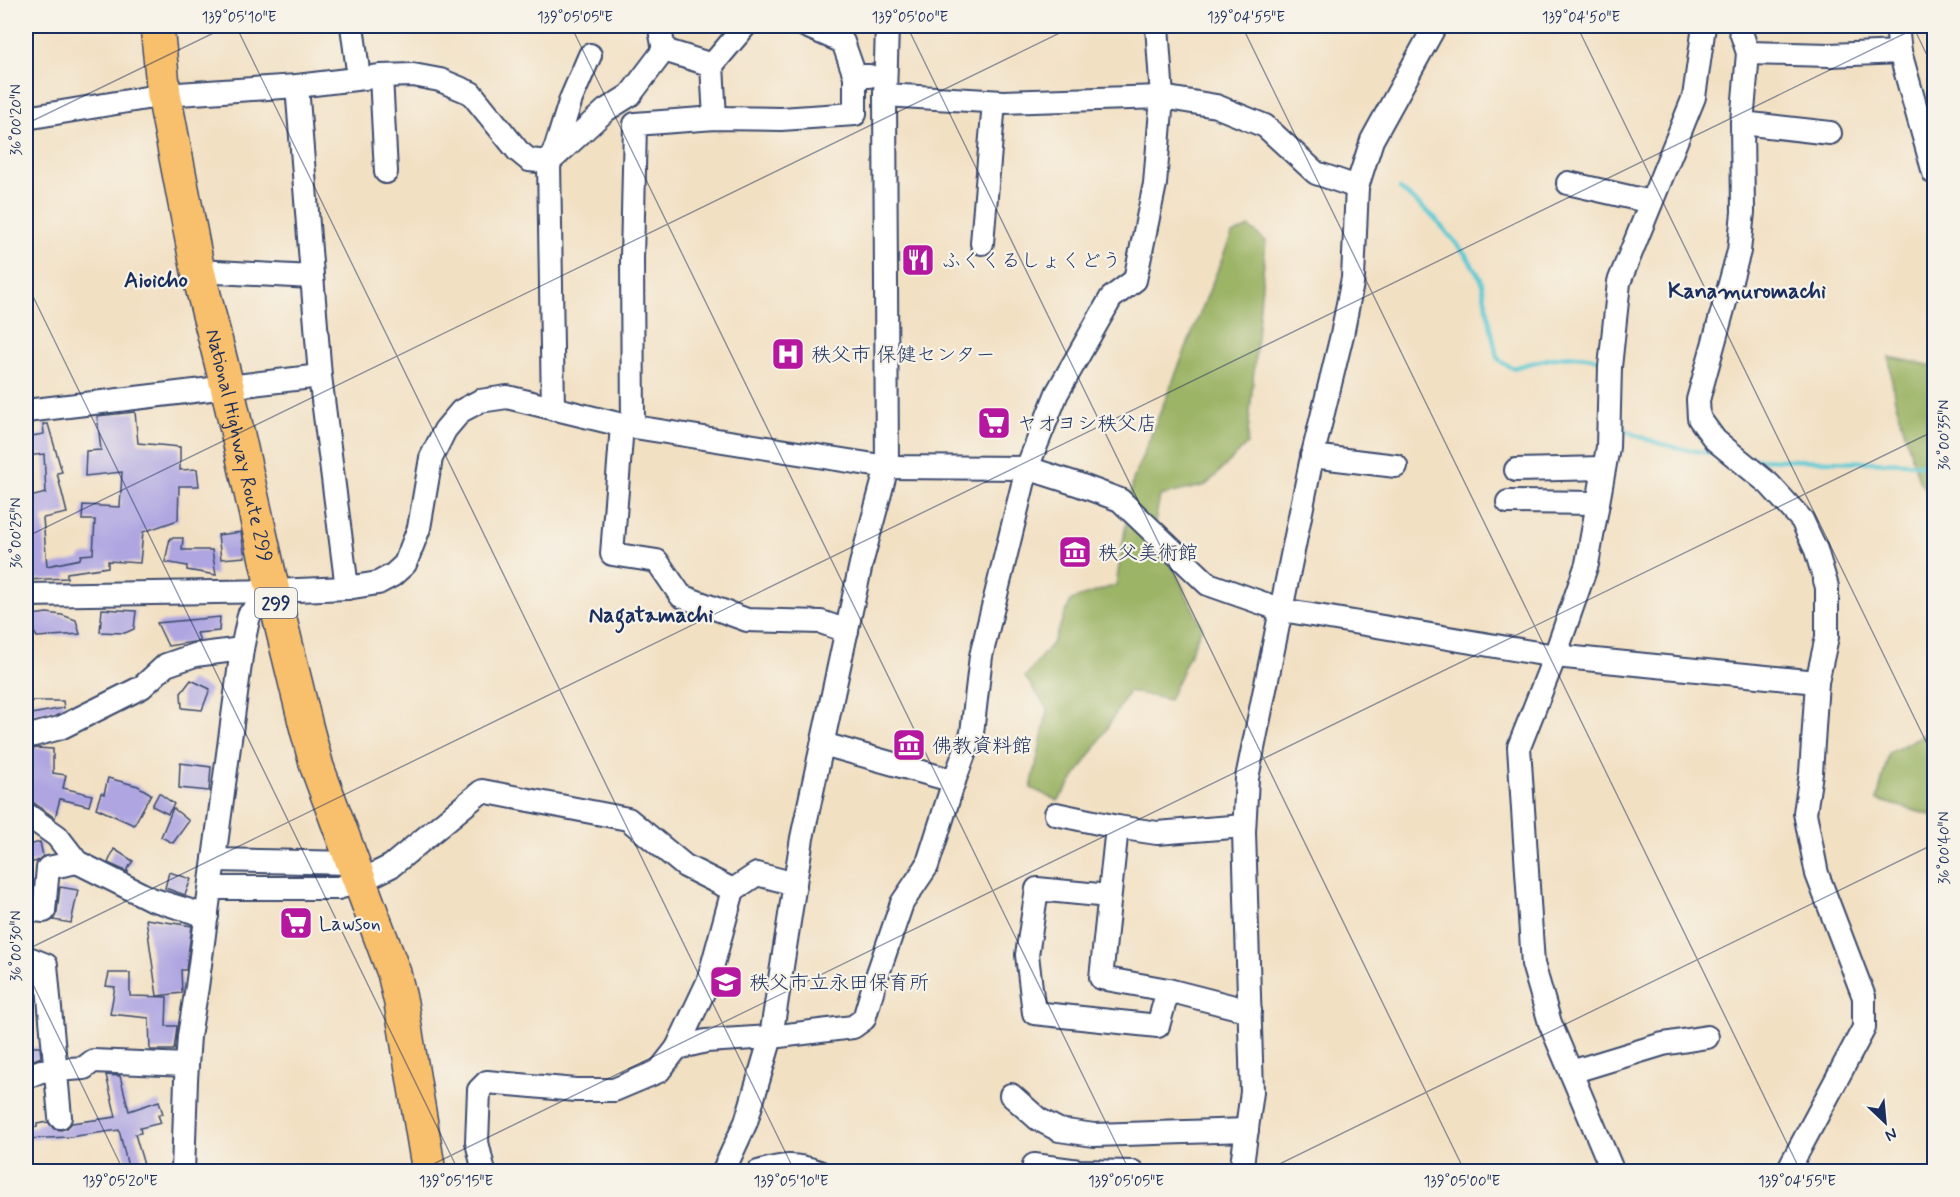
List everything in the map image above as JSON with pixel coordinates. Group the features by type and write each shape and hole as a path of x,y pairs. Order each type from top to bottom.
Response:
{"highway":[{"name":"National Highway Route 299","path":"157,26 164,95 198,271 227,386 273,591 317,767 396,983 429,1172"}],"street":[{"path":"352,26 370,77 386,172"},
{"path":"26,118 164,95 413,75 440,80 471,93 518,151 529,160 549,162 606,110 630,95 664,50 660,29 662,26"},
{"path":"715,118 712,65 745,26"},
{"path":"806,26 841,36"},
{"path":"723,1172 746,1122 771,1037 802,838 861,564 887,466 885,85 887,26"},
{"path":"677,1048 706,1041 771,1037 853,1027 864,1019 902,903 927,866 972,733 981,656 1027,468 1057,393 1111,298 1135,280 1155,184 1162,97 1157,26"},
{"path":"1241,1172 1252,1092 1244,826 1247,778 1312,456 1342,334 1353,278 1357,187 1372,140 1435,26"},
{"path":"1613,1172 1550,1023 1533,964 1519,747 1555,656 1587,564 1608,447 1610,367 1619,282 1694,96 1704,26"},
{"path":"1739,26 1748,53 1742,123 1743,212 1739,251 1698,400 1699,418 1715,440 1769,483 1802,520 1816,550 1827,587 1827,637 1817,682 1811,773 1805,813 1817,874 1864,997 1864,1028 1787,1172"},
{"path":"1898,26 1900,52 1935,173"},
{"path":"841,36 855,76 855,114 782,119 715,118 635,124 627,426 612,555 657,561 681,596 747,620 821,622 847,631"},
{"path":"841,36 841,115"},
{"path":"664,50 712,65"},
{"path":"1748,53 1830,55 1900,52"},
{"path":"553,409 549,162 571,99 590,55"},
{"path":"855,76 885,85 994,102 1162,97 1216,106 1265,126 1316,173 1357,187"},
{"path":"297,86 320,376 347,588"},
{"path":"982,243 994,102"},
{"path":"1742,123 1830,133"},
{"path":"1568,183 1651,202"},
{"path":"198,271 312,277"},
{"path":"26,411 320,376"},
{"path":"26,595 273,591 347,588 378,583 393,575 405,564 419,528 431,458 445,430 461,411 480,401 507,398 627,426 887,466 1027,468 1120,500 1208,584 1282,610 1555,656 1817,682"},
{"path":"1312,456 1396,466"},
{"path":"1516,470 1604,468"},
{"path":"1508,502 1598,503"},
{"path":"183,1172 189,1036 242,649 249,615 273,591"},
{"path":"26,737 60,729 142,687 166,665 195,656 242,649"},
{"path":"823,744 954,781"},
{"path":"214,860 356,873 391,866 482,791 628,819 685,866 733,890"},
{"path":"26,814 57,836 77,862 151,899 207,916"},
{"path":"1056,814 1157,833 1244,826"},
{"path":"1117,827 1101,978 1168,990 1250,1011"},
{"path":"26,909 44,911 48,868 77,862"},
{"path":"211,888 338,888 356,873"},
{"path":"484,1172 477,1142 478,1100 479,1090 487,1082 576,1090 614,1090 659,1071 677,1048 708,981 733,890 757,874 795,884"},
{"path":"1109,897 1037,889 1027,955 1034,1013 1158,1026 1168,990"},
{"path":"26,958 45,965 60,1117"},
{"path":"1571,1072 1663,1044 1707,1037"},
{"path":"26,1077 40,1071 84,1068 93,1060 187,1065"},
{"path":"1011,1095 1038,1119 1059,1130 1094,1135 1247,1130"},
{"path":"758,1172 785,1165 819,1172"},
{"path":"1034,1165 1079,1171 1132,1172"}],"green space":[{"path":"1249,227 1266,241 1247,444 1206,485 1160,496 1150,547 1172,565 1202,627 1169,700 1129,691 1095,748 1058,801 1031,788 1048,709 1025,677 1053,642 1071,600 1116,585 1133,480 1232,234"},
{"path":"1889,357 1934,366 1934,499 1919,481 1894,396"},
{"path":"1934,729 1934,816 1877,800 1889,753"}],"building":[{"path":"135,412 138,443 180,447 180,470 197,469 199,486 179,486 178,520 143,532 140,563 108,561 108,567 67,573 67,578 26,580 26,561 30,560 26,498 46,493 44,454 26,456 26,437 44,434 43,424 48,424 62,472 57,473 67,513 43,518 47,566 80,559 81,555 93,554 95,520 82,520 83,505 120,507 122,472 85,476 86,451 101,450 97,416"},
{"path":"241,532 245,557 221,559 218,535"},
{"path":"170,538 183,538 182,550 212,550 216,575 187,570 187,566 165,562"},
{"path":"102,609 136,611 134,629 125,633 100,632"},
{"path":"47,613 76,620 80,634 37,637 26,620 26,616"},
{"path":"220,617 219,631 197,633 200,641 168,646 157,623"},
{"path":"191,680 210,689 202,710 182,708 181,693"},
{"path":"26,701 63,701 64,708 26,715"},
{"path":"53,749 53,773 66,775 63,788 92,795 89,806 60,799 55,818 34,803 26,801 30,750"},
{"path":"180,763 211,767 209,791 179,788"},
{"path":"108,778 138,786 151,794 134,825 96,808 101,793 104,794"},
{"path":"159,793 174,804 168,814 152,806"},
{"path":"173,808 189,821 173,843 161,837"},
{"path":"40,842 43,856 37,861 26,864 26,846"},
{"path":"114,849 133,861 127,869 128,872 108,863"},
{"path":"169,872 191,879 185,895 165,888"},
{"path":"60,887 78,890 71,923 53,920 57,912"},
{"path":"146,919 192,926 186,970 181,970 182,993 157,996"},
{"path":"109,973 130,973 130,996 167,997 166,1026 177,1026 174,1050 150,1050 149,1018 110,1014 115,987 106,986"},
{"path":"26,1047 40,1047 41,1057 26,1063"},
{"path":"106,1075 120,1076 129,1111 159,1101 163,1114 158,1115 161,1123 140,1128 141,1133 135,1134 144,1165 128,1167 119,1130 69,1137 26,1139 26,1129 37,1127 37,1124 48,1122 54,1129 61,1130 72,1123 116,1117"}],"waterway":[{"path":"1400,189 1434,217 1466,255 1481,279 1497,357 1501,362 1513,368 1547,359 1583,356 1604,363"},
{"path":"1615,424 1626,431 1664,445 1718,454"},
{"path":"1753,459 1909,463 1934,467"}],"place":[{"name":"ふくくるしょくどう","path":"918,260"},
{"name":"秩父市 保健センター","path":"788,354"},
{"name":"ヤオヨシ秩父店","path":"994,423"},
{"name":"秩父美術館","path":"1075,552"},
{"name":"佛教資料館","path":"909,745"},
{"name":"Lawson","path":"296,923"},
{"name":"秩父市立永田保育所","path":"726,982"}],"district":[{"name":"Aioicho","path":"156,279"},
{"name":"Kanamuromachi","path":"1747,290"},
{"name":"Nagatamachi","path":"651,614"}]}
